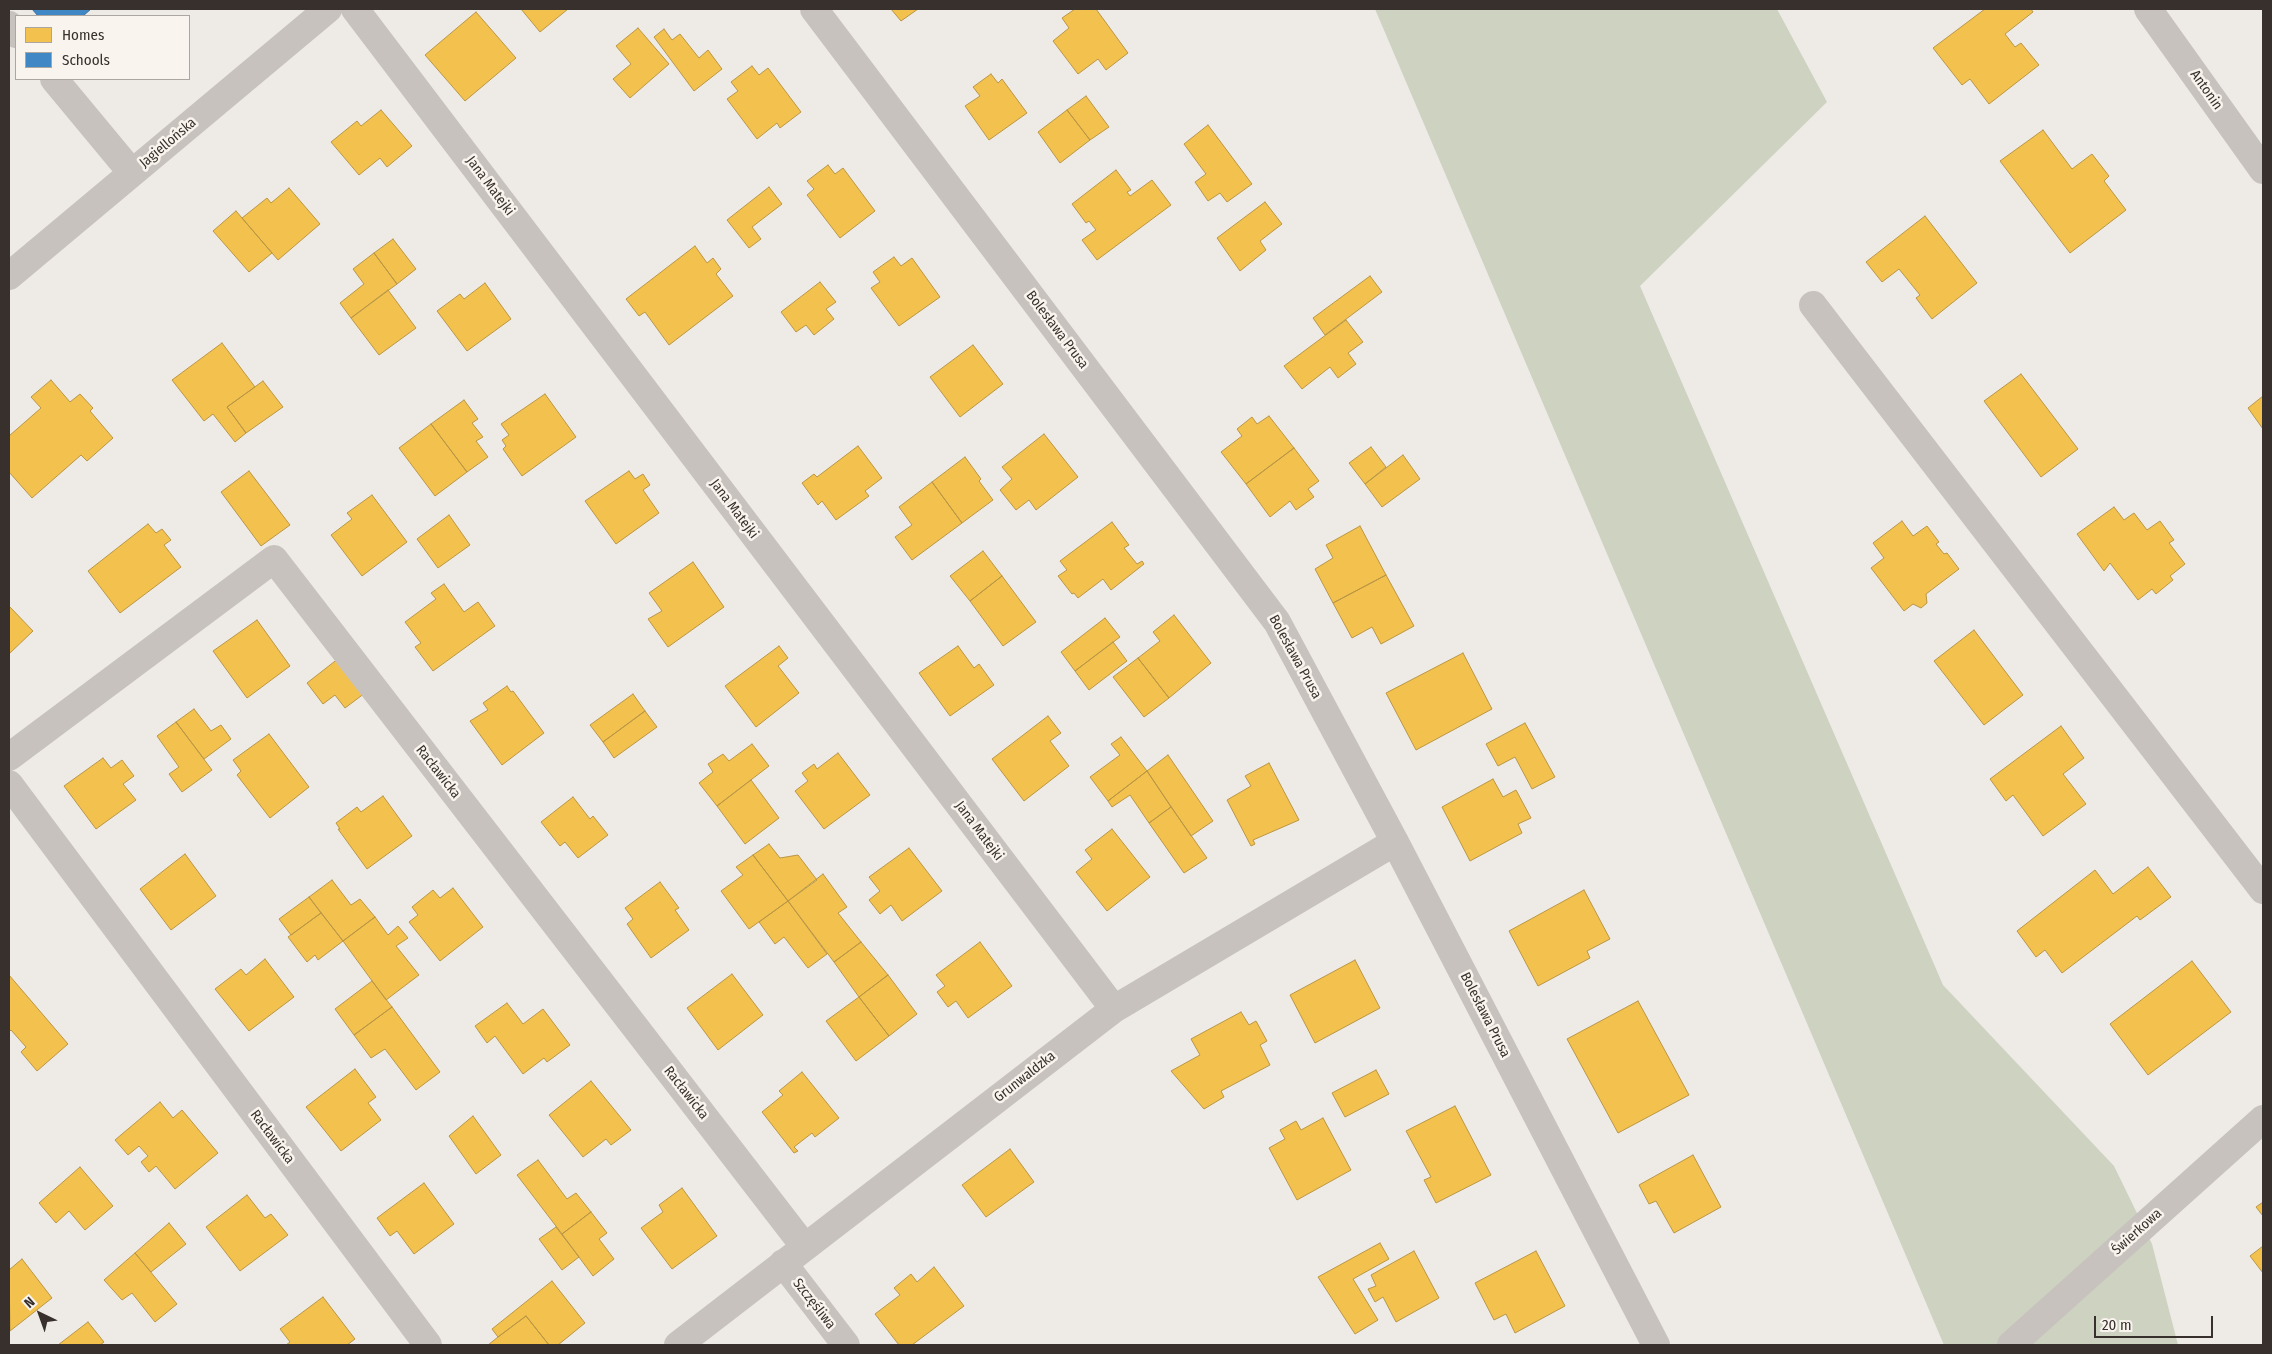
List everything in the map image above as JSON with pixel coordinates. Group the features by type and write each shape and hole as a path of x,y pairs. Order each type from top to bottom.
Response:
{"street":[{"name":"Jagiellońska","path":"9,276 328,9"},
{"name":"Jana Matejki","path":"355,9 1114,1008"},
{"name":"Bolesława Prusa","path":"814,9 1277,622 1395,842 1656,1345"},
{"name":"Antonin","path":"2148,9 2263,170"},
{"path":"55,80 132,173"},
{"path":"1813,306 2263,890"},
{"name":"Racławicka","path":"9,757 274,559 804,1246"},
{"name":"Racławicka","path":"9,784 428,1345"},
{"name":"Grunwaldzka","path":"678,1345 1114,1008 1395,842"},
{"name":"Świerkowa","path":"2010,1345 2263,1119"},
{"name":"Szczęśliwa","path":"783,1263 846,1345"}],"green space":[{"path":"1375,9 1777,9 1827,102 1640,286 1943,985 2114,1166 2152,1244 2178,1345 1944,1345"}],"building: Homes":[{"path":"521,9 568,9 540,32"},
{"path":"891,9 918,9 901,21"},
{"path":"1075,9 1096,9 1128,53 1106,70 1098,59 1078,74 1053,41 1069,28 1062,18"},
{"path":"1985,9 2031,9 2033,12 2005,34 2015,47 2021,43 2039,65 1989,104 1970,79 1962,85 1933,48"},
{"path":"476,12 516,58 465,101 425,55"},
{"path":"638,28 669,64 630,98 613,79 631,64 616,46"},
{"path":"664,29 672,40 680,34 699,58 708,50 722,69 694,91 654,37"},
{"path":"752,66 759,75 768,68 801,112 780,128 777,123 757,139 727,99 738,91 731,82"},
{"path":"991,74 998,83 1002,79 1027,113 989,140 965,106 980,96 973,87"},
{"path":"1086,96 1109,127 1090,140 1067,110"},
{"path":"381,110 412,146 387,167 380,158 359,175 331,142 357,121 361,126"},
{"path":"1067,110 1090,140 1060,163 1038,132"},
{"path":"1208,125 1252,184 1227,202 1220,193 1208,201 1195,182 1206,174 1184,144"},
{"path":"2043,130 2072,169 2092,154 2109,176 2104,181 2126,210 2070,253 2000,161"},
{"path":"828,165 835,174 843,168 875,211 840,238 807,195 814,189 807,181"},
{"path":"1116,170 1131,190 1127,192 1130,196 1152,180 1171,205 1097,260 1082,240 1096,230 1089,221 1086,223 1072,204"},
{"path":"769,187 782,204 752,227 761,239 749,248 727,220"},
{"path":"289,188 320,224 278,260 242,218 267,198 271,203"},
{"path":"1265,202 1282,224 1260,241 1266,250 1240,271 1217,238"},
{"path":"236,211 272,253 249,272 213,231"},
{"path":"1925,216 1977,283 1932,319 1916,298 1920,295 1899,269 1882,282 1866,262"},
{"path":"393,239 416,269 397,284 374,253"},
{"path":"695,246 707,263 713,258 721,269 716,274 733,296 669,345 645,312 639,316 626,299"},
{"path":"374,253 397,284 351,318 340,303 364,284 353,269"},
{"path":"894,257 901,266 912,258 940,297 899,326 871,288 880,282 873,272"},
{"path":"1370,276 1382,292 1325,335 1313,318"},
{"path":"820,282 836,302 826,309 834,319 814,335 806,325 796,332 781,312"},
{"path":"485,283 511,319 467,351 437,311 460,294 464,299"},
{"path":"388,290 416,328 379,355 351,318"},
{"path":"1346,320 1363,342 1348,353 1356,364 1338,378 1330,367 1302,389 1284,366"},
{"path":"222,343 255,387 227,407 246,433 235,442 213,414 204,421 172,380"},
{"path":"973,345 1003,384 960,417 930,377"},
{"path":"2021,374 2078,449 2041,477 1984,401"},
{"path":"51,380 70,402 80,394 93,408 90,411 113,438 87,461 81,455 32,498 9,472 9,436 41,408 31,397"},
{"path":"263,381 283,407 246,433 227,407"},
{"path":"545,394 576,437 522,476 503,449 506,446 502,440 509,435 501,424"},
{"path":"2263,396 2263,429 2248,408"},
{"path":"464,400 478,419 472,423 483,437 476,441 488,457 467,472 431,424"},
{"path":"1269,416 1294,448 1246,484 1221,452 1242,436 1237,429 1252,417 1257,424"},
{"path":"431,424 467,472 435,496 399,448"},
{"path":"1044,434 1078,477 1036,510 1029,500 1016,510 1000,490 1012,479 1002,467"},
{"path":"858,446 882,478 865,491 869,496 836,520 822,501 818,505 802,483 814,474 817,477"},
{"path":"1371,447 1386,467 1365,484 1349,463"},
{"path":"1294,448 1319,481 1308,489 1314,497 1296,510 1290,501 1270,517 1246,484"},
{"path":"1403,455 1420,479 1382,507 1365,484"},
{"path":"965,457 993,500 962,523 932,482"},
{"path":"249,471 290,525 261,546 221,492"},
{"path":"629,471 635,479 643,474 650,485 643,490 659,513 616,544 585,501"},
{"path":"932,482 962,523 912,560 895,537 912,525 899,507"},
{"path":"372,495 407,542 362,576 331,535 352,519 347,513"},
{"path":"2114,507 2124,520 2134,513 2147,530 2160,521 2174,540 2169,543 2185,564 2170,576 2173,580 2156,594 2152,589 2138,600 2110,563 2104,571 2077,534"},
{"path":"449,515 470,545 438,568 417,539"},
{"path":"1902,521 1913,536 1927,526 1939,542 1936,544 1944,554 1947,553 1959,569 1926,594 1927,603 1921,608 1913,604 1904,611 1871,568 1884,558 1873,543"},
{"path":"1112,522 1129,545 1124,548 1137,564 1142,561 1144,564 1111,590 1103,579 1078,598 1074,593 1072,594 1058,576 1067,570 1060,561"},
{"path":"148,524 156,533 162,529 171,540 164,545 181,567 120,613 88,571"},
{"path":"1360,526 1386,575 1333,603 1315,569 1333,558 1326,545"},
{"path":"983,551 1002,576 970,601 950,576"},
{"path":"693,562 724,607 668,647 648,619 662,611 649,593"},
{"path":"1386,575 1414,626 1381,644 1372,627 1352,638 1333,603"},
{"path":"1002,576 1036,622 1003,646 970,601"},
{"path":"444,584 464,612 478,602 495,626 433,671 415,647 421,643 405,622 436,599 431,593"},
{"path":"9,606 33,631 9,654"},
{"path":"1174,615 1211,663 1169,698 1138,658 1160,641 1153,632"},
{"path":"1105,618 1120,637 1075,671 1061,652"},
{"path":"257,620 290,666 247,698 213,651"},
{"path":"1974,630 2023,695 1984,725 1934,661"},
{"path":"1113,642 1127,661 1089,690 1075,671"},
{"path":"779,646 788,658 778,666 799,693 756,727 725,686"},
{"path":"958,646 974,668 979,664 994,685 950,716 919,673"},
{"path":"1463,653 1492,709 1416,750 1386,693"},
{"path":"339,658 365,693 345,708 335,695 323,704 307,683"},
{"path":"1138,658 1169,698 1144,717 1113,677"},
{"path":"507,686 511,692 513,691 544,733 502,765 470,721 488,710 483,703"},
{"path":"633,694 645,711 603,742 590,725"},
{"path":"194,709 211,731 221,725 231,739 204,759 176,722"},
{"path":"645,711 657,727 614,758 603,742"},
{"path":"1048,716 1061,733 1050,741 1069,766 1024,801 992,759"},
{"path":"176,722 212,770 182,792 169,774 179,767 157,736"},
{"path":"1525,723 1555,777 1532,789 1515,757 1498,766 1486,744"},
{"path":"2061,726 2084,758 2063,774 2086,804 2043,836 2013,795 2006,801 1990,779"},
{"path":"269,734 309,787 270,818 237,775 241,771 233,760"},
{"path":"1121,737 1147,771 1108,801 1090,777 1120,755 1111,744"},
{"path":"752,744 769,766 717,806 699,783 713,772 708,764 723,754 729,761"},
{"path":"838,753 870,795 824,829 795,791 808,781 802,773 814,764 817,769"},
{"path":"1168,755 1213,821 1191,836 1147,771"},
{"path":"103,758 111,768 122,760 134,776 123,784 136,800 96,829 64,786"},
{"path":"1269,763 1299,820 1253,840 1255,844 1251,846 1227,800 1251,786 1245,776"},
{"path":"1147,771 1171,807 1149,823 1130,795 1112,807 1108,801"},
{"path":"1493,779 1503,797 1516,790 1531,818 1518,824 1522,833 1470,861 1442,807"},
{"path":"751,780 779,818 745,844 717,806"},
{"path":"383,796 412,836 367,869 338,829 340,829 336,823 357,807 361,812"},
{"path":"573,797 590,819 593,816 608,835 578,858 565,842 560,846 541,822"},
{"path":"1171,807 1207,858 1184,873 1149,823"},
{"path":"1112,829 1150,877 1107,911 1076,872 1092,859 1085,850"},
{"path":"769,844 780,858 798,855 817,880 788,901 753,855"},
{"path":"909,848 942,891 902,921 891,905 880,914 869,900 880,891 869,877"},
{"path":"185,854 216,896 171,930 140,889"},
{"path":"753,855 788,901 749,929 721,891 743,875 736,867"},
{"path":"2148,867 2171,897 2140,920 2137,916 2062,973 2045,950 2036,957 2017,931 2095,870 2113,894"},
{"path":"823,874 847,907 838,913 861,942 834,962 788,901"},
{"path":"332,880 351,905 360,899 375,917 343,941 309,897"},
{"path":"660,882 679,908 675,910 689,930 651,958 627,924 633,919 625,908"},
{"path":"453,888 483,927 440,961 409,922 418,915 412,907 433,890 440,898"},
{"path":"1584,890 1610,939 1587,951 1590,958 1538,986 1509,931"},
{"path":"309,897 321,913 291,935 279,919"},
{"path":"788,901 827,954 808,968 784,937 775,944 759,922"},
{"path":"321,913 343,941 318,960 315,955 307,962 288,937"},
{"path":"375,917 388,935 398,926 408,938 396,946 419,975 386,1000 343,941"},
{"path":"861,942 888,975 859,997 834,962"},
{"path":"980,942 1012,986 968,1018 956,1001 948,1007 937,992 945,986 936,975"},
{"path":"265,959 294,997 249,1031 215,989 241,969 246,975"},
{"path":"1355,960 1380,1008 1315,1043 1290,995"},
{"path":"2192,961 2231,1012 2148,1075 2110,1024"},
{"path":"732,974 763,1015 718,1050 687,1008"},
{"path":"9,975 68,1044 37,1071 21,1052 26,1047 11,1030 9,1032"},
{"path":"888,975 917,1014 889,1036 859,997"},
{"path":"372,981 392,1007 354,1035 335,1009"},
{"path":"859,997 889,1036 856,1061 826,1021"},
{"path":"1638,1001 1689,1095 1618,1133 1567,1039"},
{"path":"507,1003 523,1024 543,1009 570,1045 547,1062 544,1058 523,1074 495,1036 487,1043 475,1026"},
{"path":"392,1007 440,1072 416,1090 385,1049 371,1058 354,1035"},
{"path":"1241,1012 1249,1025 1256,1021 1267,1041 1260,1045 1270,1065 1221,1091 1224,1097 1204,1109 1171,1071 1200,1055 1191,1039"},
{"path":"355,1069 376,1097 368,1103 381,1120 341,1151 306,1107"},
{"path":"1376,1070 1389,1094 1345,1117 1332,1093"},
{"path":"802,1072 839,1118 815,1137 812,1133 794,1147 798,1151 794,1153 762,1112 783,1095 779,1091"},
{"path":"591,1081 631,1130 611,1145 606,1139 583,1157 549,1115"},
{"path":"160,1102 173,1118 182,1110 218,1153 175,1189 156,1166 149,1172 141,1162 148,1156 139,1146 128,1155 115,1140"},
{"path":"1455,1106 1491,1175 1436,1203 1424,1180 1431,1177 1406,1131"},
{"path":"473,1116 501,1155 476,1174 449,1136"},
{"path":"1323,1118 1351,1170 1297,1200 1269,1148 1285,1139 1280,1130 1296,1121 1301,1130"},
{"path":"1010,1149 1034,1182 986,1217 962,1185"},
{"path":"1693,1155 1721,1207 1674,1233 1656,1201 1649,1204 1639,1185"},
{"path":"538,1160 567,1199 576,1193 591,1212 562,1234 517,1175"},
{"path":"80,1167 113,1206 85,1230 69,1211 56,1223 39,1203"},
{"path":"424,1183 454,1224 414,1254 397,1231 390,1236 377,1218"},
{"path":"682,1188 717,1236 672,1269 641,1228 663,1212 659,1205"},
{"path":"247,1195 265,1218 271,1214 288,1235 240,1271 206,1227"},
{"path":"2263,1202 2263,1216 2256,1207"},
{"path":"591,1212 607,1233 599,1239 614,1259 593,1276 562,1234"},
{"path":"169,1223 186,1244 151,1272 135,1253"},
{"path":"556,1227 579,1257 562,1270 539,1239"},
{"path":"1380,1243 1389,1259 1353,1279 1378,1320 1355,1334 1318,1277"},
{"path":"2263,1246 2263,1273 2250,1256"},
{"path":"1414,1251 1439,1298 1396,1322 1383,1297 1375,1302 1368,1289 1376,1286 1371,1275"},
{"path":"1536,1251 1565,1306 1515,1333 1506,1314 1494,1320 1475,1283"},
{"path":"135,1253 177,1304 155,1322 132,1293 122,1300 104,1280"},
{"path":"22,1259 52,1298 10,1331 9,1270"},
{"path":"934,1267 964,1306 912,1345 899,1345 875,1314 900,1295 894,1288 911,1274 917,1282"},
{"path":"552,1281 585,1323 558,1345 549,1345 526,1316 498,1337 492,1329"},
{"path":"323,1297 355,1339 347,1345 286,1345 290,1342 280,1329"},
{"path":"526,1316 549,1345 488,1345 498,1337"},
{"path":"88,1322 104,1342 100,1345 58,1345"}],"building: Schools":[{"path":"32,9 91,9 84,15 37,15"}]}
